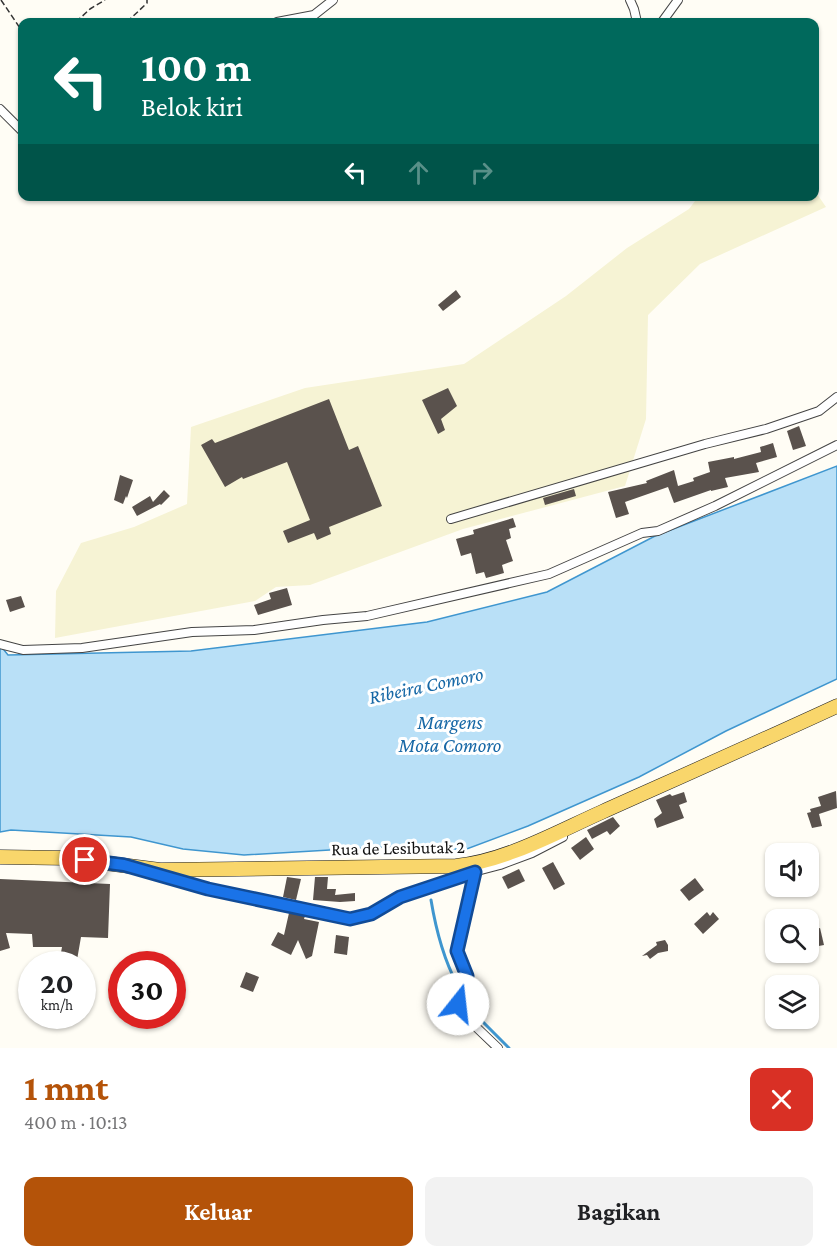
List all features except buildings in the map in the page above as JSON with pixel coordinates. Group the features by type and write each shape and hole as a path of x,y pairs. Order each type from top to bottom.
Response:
{"main road":[{"name":"Rua de Lesibutak 2","path":"0,857 66,858 160,870 466,865 500,856 598,814 837,706"}],"street":[{"path":"298,18 314,15 333,0"},
{"path":"630,0 636,18"},
{"path":"666,18 678,0"},
{"path":"0,109 18,128"},
{"path":"451,519 705,444 766,429 819,411 837,397"},
{"path":"0,644 23,650 82,648 192,632 254,630 367,616 549,574 642,533 657,531 715,506 837,445"},
{"path":"124,865 208,889 350,919 371,914 400,897 532,853 577,830 598,814"},
{"path":"475,872 457,951 467,976 458,1004 476,1027 498,1048"}],"path":[{"path":"1,0 18,25"},
{"path":"80,18 105,0"},
{"path":"131,18 147,3 147,0"}],"shaded area":[{"path":"819,197 826,207 700,264 648,315 646,419 625,486 463,529 310,585 276,587 255,601 55,638 56,591 81,543 134,527 187,504 191,427 305,388 464,364 566,296 627,248 689,209 695,201 819,201"}],"water":[{"name":"Margens Mota Comoro","path":"837,466 837,679 726,731 639,777 528,826 464,850 414,845 244,855 183,849 131,837 11,830 0,832 0,645 8,655 191,651 427,622 547,592 655,536"}],"waterway":[{"path":"431,900 441,944 457,984"},
{"path":"467,1003 472,1011 509,1048"}],"route":[{"path":"85,860 124,865 208,889 350,919 371,914 400,897 475,872 457,951 467,976 458,1004"}],"water label":[{"name":"Ribeira Comoro","path":"426,685"}]}
